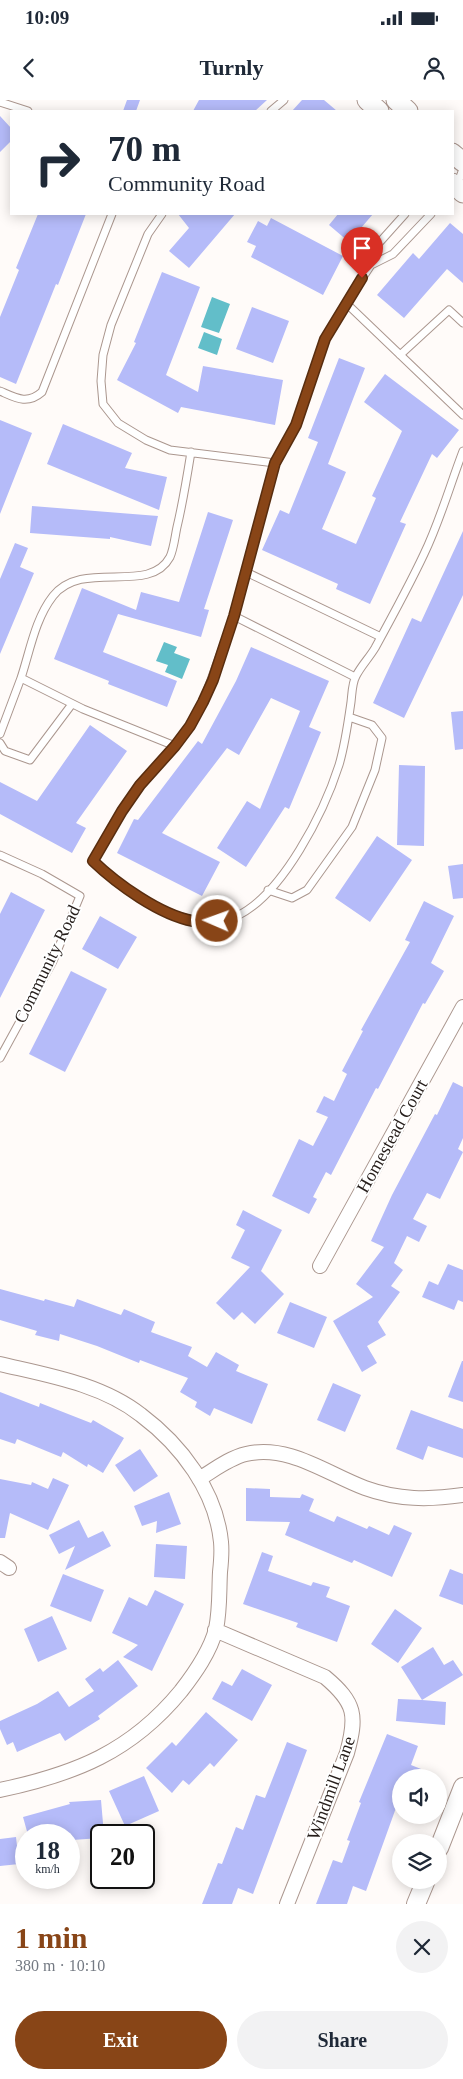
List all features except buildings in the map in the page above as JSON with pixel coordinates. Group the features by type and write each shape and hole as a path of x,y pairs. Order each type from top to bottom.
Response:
{"main road":[{"path":"367,100 377,110"},
{"path":"396,100 407,110"},
{"path":"454,155 463,164"}],"street":[{"name":"Homestead Court","path":"320,1266 463,1007"},
{"path":"0,1364 82,1385 115,1398 141,1414 175,1446 199,1479 214,1507 222,1543 215,1630 202,1661 191,1678 156,1719 126,1742 95,1761 40,1781 0,1790"},
{"path":"199,1479 230,1459 247,1454 262,1453 292,1456 366,1488 401,1498 424,1500 463,1495"},
{"name":"Windmill Lane","path":"215,1630 325,1677 346,1699 354,1718 347,1753 287,1904"},
{"path":"446,1834 454,1816 463,1788"},
{"path":"416,1904 422,1889"}],"lane":[{"path":"272,110 284,100"},
{"path":"0,102 25,110"},
{"path":"0,391 23,400 35,398 42,392 112,215"},
{"path":"161,215 148,234 111,325 103,355 101,381 103,404 118,423 146,440 170,450 275,463"},
{"path":"404,215 379,243 371,265 325,339 296,425 275,463 234,616 213,680 190,726 140,785 122,811 93,861 108,875 140,896 170,912 194,921 217,921 236,916 254,905 288,869 328,798 340,763 355,677 381,637 425,553 463,452"},
{"path":"371,265 393,254 430,215"},
{"path":"346,303 463,415"},
{"path":"400,355 449,310 463,322"},
{"path":"0,734 42,614 54,595 70,584 82,579 148,576 160,568 170,557 179,520 191,452"},
{"path":"246,572 381,637"},
{"path":"234,616 355,677"},
{"path":"21,678 72,704 175,746"},
{"path":"0,743 5,751 30,760 72,704"},
{"path":"268,890 292,898 307,890 352,827 375,770 382,738 372,725 349,717"},
{"name":"Community Road","path":"0,855 51,879 80,896 53,961 0,1058"}],"water":[{"path":"212,297 230,304 219,333 201,327"},
{"path":"204,332 222,339 217,355 198,348"},
{"path":"164,642 177,647 174,653 190,659 182,679 165,672 168,665 156,661"}],"route":[{"path":"217,921 194,921 163,909 108,875 93,861 122,811 140,785 190,726 203,702 213,680 234,616 275,463 296,425 325,339 362,278"}]}
